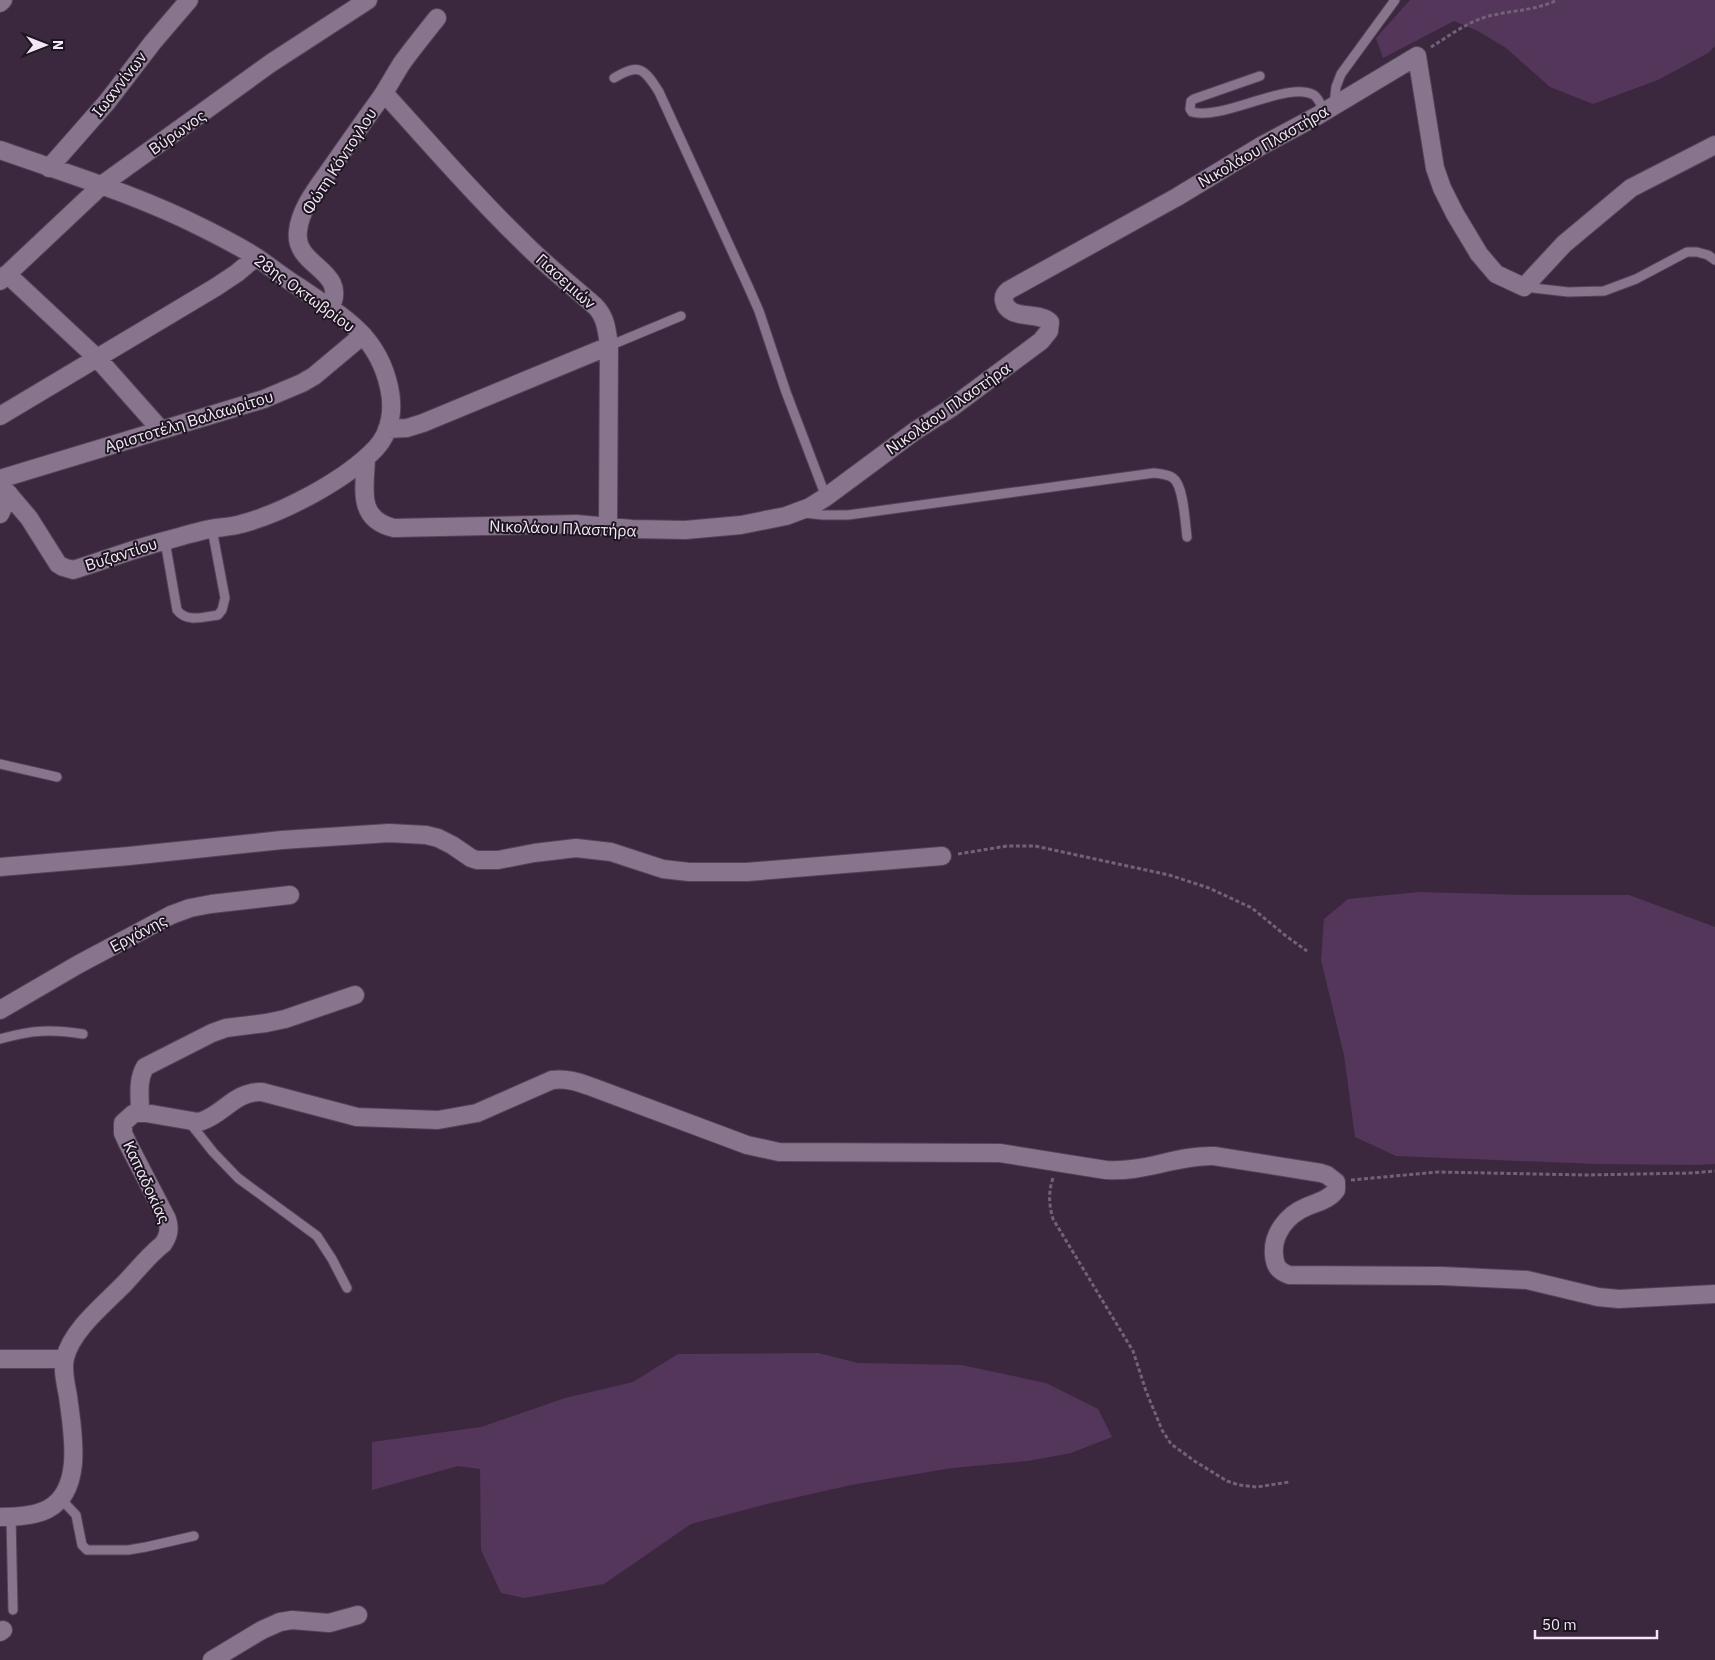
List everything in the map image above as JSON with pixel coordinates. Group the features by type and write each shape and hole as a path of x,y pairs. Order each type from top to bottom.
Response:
{"street":[{"path":"0,3 3,0"},
{"name":"Ιωαννίνων","path":"49,168 106,102 189,0"},
{"name":"Βύρωνος","path":"4,277 103,184 272,63 368,0"},
{"name":"Φώτη Κόντογλου","path":"330,308 334,295 332,281 312,264 299,243 298,231 302,214 312,196 384,93 401,65 437,18"},
{"path":"1418,56 1435,168 1442,188 1479,254 1496,274 1524,287 1564,244 1631,188 1715,145"},
{"name":"Νικολάου Πλαστήρα","path":"366,458 364,499 366,507 377,520 391,527 576,524 658,531 714,528 765,522 799,512 826,497 915,431 973,392 1037,345 1046,336 1050,328 1050,322 1047,319 1022,315 1009,309 1004,303 1004,298 1009,290 1170,201 1418,56"},
{"name":"Γιασεμιών","path":"384,93 454,172 522,242 598,309 605,322 609,346 608,527"},
{"name":"28ης Οκτωβρίου","path":"0,150 49,168 103,184 188,221 256,257 348,321 363,335 376,354 388,380 392,406 387,429 380,444 366,458 331,483 280,510 238,525 212,529 165,541"},
{"path":"0,416 216,287 256,257"},
{"path":"4,277 98,359 161,430"},
{"name":"Αριστοτέλη Βαλαωρίτου","path":"3,486 161,430 264,399 314,376 363,335"},
{"path":"387,429 407,428 423,423 609,346"},
{"path":"0,514 3,486"},
{"name":"Βυζαντίου","path":"3,486 29,518 58,564 67,569 73,570 165,541"},
{"path":"0,868 282,840 389,833 426,834 452,845 477,860 498,860 576,848 611,852 663,868 689,872 747,872 942,856"},
{"name":"Εργάνης","path":"0,1010 79,964 171,915 190,908 211,904 290,894"},
{"path":"355,995 266,1024 226,1028 212,1033 145,1067 139,1082 140,1112 198,1122 206,1120 240,1096 253,1092 262,1092 357,1117 438,1120 458,1118 477,1113 552,1080 562,1079 574,1081 746,1145 779,1152 1000,1153 1122,1172 1183,1158 1214,1156 1327,1175 1336,1182 1336,1190 1329,1198 1293,1214 1280,1230 1274,1242 1275,1265 1280,1272 1289,1275 1442,1276 1527,1280 1598,1297 1618,1299 1715,1294"},
{"name":"Καπαδοκίας","path":"64,1359 85,1323 168,1237 169,1224 167,1219 144,1178 123,1133 123,1123 133,1114 140,1112"},
{"path":"0,1359 64,1359 73,1446 70,1483 61,1499 48,1509 34,1514 5,1517"},
{"path":"212,1660 262,1630 280,1622 292,1620 329,1623 358,1615"}],"lane":[{"path":"1260,76 1194,99 1190,109 1196,113 1212,112 1287,93 1300,92 1314,95 1329,108 1341,74 1395,0"},
{"path":"614,78 628,70 640,70 647,74 659,92 748,286 826,497"},
{"path":"1524,287 1568,292 1604,291 1636,279 1687,252 1698,252 1708,255 1715,260"},
{"path":"609,346 681,316"},
{"path":"799,512 823,515 848,515 1154,473 1166,474 1175,479 1180,488 1187,537"},
{"path":"165,541 177,610 181,615 189,618 218,615 222,610 225,598 212,529"},
{"path":"0,764 58,777"},
{"path":"0,1039 31,1031 45,1030 84,1034"},
{"path":"188,1121 238,1178 317,1236 347,1288"},
{"path":"61,1499 76,1515 82,1544 87,1550 128,1550 194,1536"},
{"path":"5,1517 13,1610"}],"path":[{"path":"1418,56 1473,22 1490,16 1544,6 1557,0"},
{"path":"942,856 1007,846 1028,846 1169,874 1209,888 1252,908 1307,951"},
{"path":"1058,1163 1050,1187 1049,1204 1053,1219 1133,1351 1162,1430 1171,1444 1227,1481 1239,1485 1257,1487 1289,1482"},
{"path":"1336,1182 1438,1172 1586,1174 1715,1171"}],"shaded area":[{"path":"1410,0 1715,0 1715,46 1708,53 1658,80 1593,104 1550,87 1506,48 1478,31 1454,21 1383,58 1376,38"},
{"path":"1419,892 1629,895 1715,927 1715,1164 1597,1164 1396,1156 1355,1137 1344,1055 1321,960 1324,919 1348,899"},
{"path":"818,1353 858,1363 961,1365 1046,1383 1098,1409 1112,1437 1071,1453 1028,1461 952,1468 851,1485 691,1524 604,1584 524,1598 501,1593 481,1550 480,1469 458,1466 372,1490 372,1442 481,1427 565,1398 633,1382 678,1354"}]}
